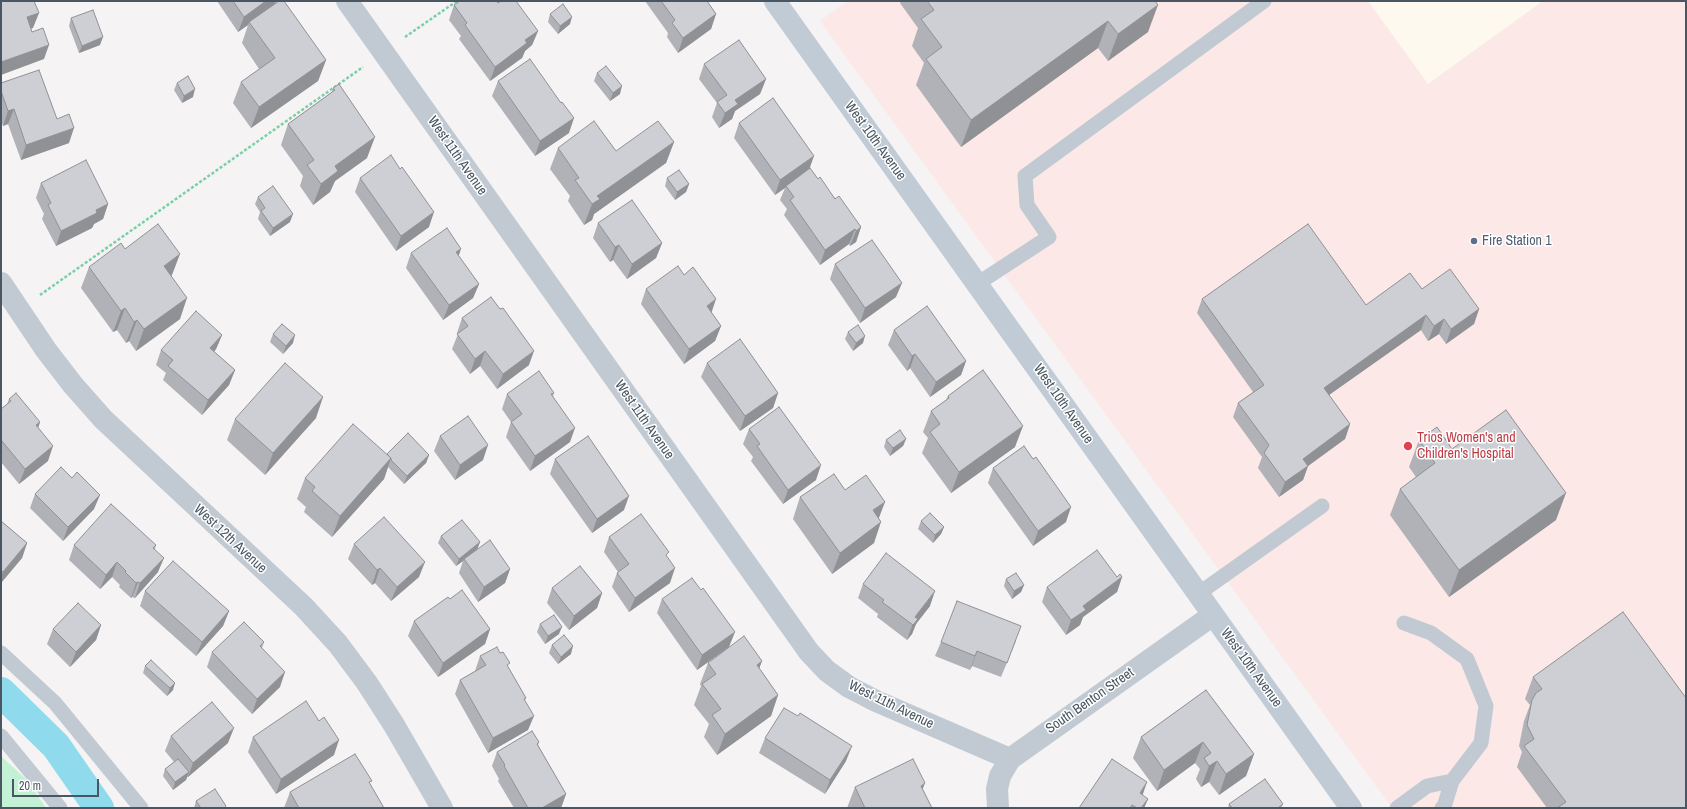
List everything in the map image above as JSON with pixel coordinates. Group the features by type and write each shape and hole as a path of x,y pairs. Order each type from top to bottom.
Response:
{"main road":[{"name":"West 10th Avenue","path":"777,2 1351,808"}],"street":[{"name":"West 11th Avenue","path":"347,1 809,652 827,670 849,687 876,701 1010,759"},
{"name":"West 12th Avenue","path":"1,282 18,310 50,356 103,419 304,607 338,644 367,683 390,719 442,808"},
{"name":"South Benton Street","path":"998,808 997,789 1000,776 1010,759 1213,614"}],"lane":[{"path":"977,284 1049,237 1027,205 1025,176 1264,1"},
{"path":"1198,594 1322,506"},
{"path":"1404,623 1431,633 1467,659 1486,706 1481,743 1452,781 1442,808"},
{"path":"1,653 55,703 141,808"},
{"path":"1,736 60,808"},
{"path":"1397,808 1427,786 1452,781"}],"path":[{"path":"18,310 457,1"}],"shaded area":[{"name":"Trios Women's and Children's Hospital","path":"847,1 1368,1 1428,84 1543,1 1686,1 1686,808 1392,808 820,21"},
{"path":"1368,1 1543,1 1428,84"}],"green space":[{"path":"1,756 28,781 46,808 1,808"}],"building":[{"path":"1,1 34,1 39,13 27,17 32,32 43,28 49,45 1,62"},
{"path":"233,1 266,1 244,17"},
{"path":"279,1 284,1 326,60 259,107 241,82 275,58 249,22"},
{"path":"460,1 496,1 498,3 501,1 516,1 538,31 525,40 527,43 495,67 465,25 467,23 454,5"},
{"path":"661,1 707,1 716,14 683,38 672,23 675,20"},
{"path":"927,1 1155,1 1158,5 1118,34 1108,21 971,120 926,59 942,47 921,19 934,10"},
{"path":"563,4 572,17 560,26 550,14"},
{"path":"93,10 103,37 82,46 71,18"},
{"path":"739,40 766,79 735,100 738,104 725,113 717,102 727,95 704,64"},
{"path":"530,59 561,103 562,102 574,118 540,141 498,81"},
{"path":"606,66 622,86 613,93 597,73"},
{"path":"39,70 57,119 69,114 74,128 26,145 14,109 8,111 1,91 1,83"},
{"path":"188,76 195,89 184,96 177,83"},
{"path":"339,84 375,137 335,166 338,171 321,184 307,165 314,160 288,124 335,90 333,88"},
{"path":"773,98 814,156 780,180 739,123"},
{"path":"594,121 616,151 658,121 674,142 597,196 600,199 592,204 575,180 579,178 558,148"},
{"path":"391,155 400,169 402,167 434,212 401,236 360,178"},
{"path":"86,160 108,204 96,210 97,213 61,231 48,205 51,203 41,183"},
{"path":"810,168 818,179 820,177 835,199 839,196 861,227 856,231 855,229 825,250 790,200 794,197 786,186"},
{"path":"679,170 689,184 677,192 667,178"},
{"path":"273,186 293,214 273,228 261,211 265,208 258,197"},
{"path":"632,200 662,243 632,264 619,245 615,247 598,223"},
{"path":"158,224 180,254 164,266 187,298 144,329 137,320 134,322 125,308 121,311 89,267 121,243 125,249"},
{"path":"1308,224 1366,305 1410,273 1422,289 1450,269 1479,309 1451,329 1444,319 1434,326 1426,315 1324,388 1350,424 1303,459 1308,466 1285,482 1264,453 1269,445 1238,403 1264,385 1202,299"},
{"path":"447,228 461,249 456,252 479,284 449,305 411,253"},
{"path":"872,240 902,283 865,308 835,264"},
{"path":"678,266 684,275 693,267 716,299 707,306 721,326 689,349 646,289"},
{"path":"491,297 500,309 503,308 534,351 503,374 485,351 475,359 457,334 468,326 462,318"},
{"path":"927,306 966,361 936,382 915,354 912,356 894,330"},
{"path":"196,311 222,335 210,348 235,370 208,400 168,366 173,360 161,350"},
{"path":"282,324 295,335 286,346 273,334"},
{"path":"858,325 865,336 856,343 848,332"},
{"path":"740,339 778,393 745,416 707,363"},
{"path":"285,363 323,397 273,453 235,419"},
{"path":"983,370 1023,426 959,472 930,432 940,424 931,411 949,398 948,396"},
{"path":"539,371 554,393 551,394 575,428 535,456 511,422 522,414 507,394"},
{"path":"16,393 40,422 36,425 53,446 25,469 1,440 1,409 11,401 9,399"},
{"path":"779,407 821,465 788,490 757,446 760,444 749,429"},
{"path":"1506,410 1566,493 1459,570 1400,489 1435,463 1419,440 1437,427 1452,449"},
{"path":"468,416 488,445 460,465 440,436"},
{"path":"353,424 391,458 340,516 312,491 315,487 305,478"},
{"path":"900,430 906,439 893,448 886,440"},
{"path":"408,433 429,455 407,476 387,454"},
{"path":"588,436 629,496 597,519 555,459"},
{"path":"1024,446 1033,459 1036,457 1071,507 1038,531 993,468"},
{"path":"61,467 72,478 77,472 100,495 68,527 35,494"},
{"path":"834,474 845,490 866,475 885,502 873,510 881,522 840,553 800,497"},
{"path":"111,504 156,545 153,548 164,558 140,583 136,583 117,562 106,575 74,545"},
{"path":"930,513 944,527 935,535 921,521"},
{"path":"641,514 669,552 666,555 675,568 635,598 617,573 629,564 609,537"},
{"path":"384,517 425,562 397,587 380,568 377,570 354,544"},
{"path":"462,520 480,542 459,559 441,536"},
{"path":"1,521 27,543 3,572 1,570"},
{"path":"490,540 510,569 484,587 464,559"},
{"path":"1097,550 1117,577 1120,574 1122,577 1083,606 1086,610 1071,620 1047,587"},
{"path":"886,553 935,591 915,617 918,619 913,625 882,602 884,600 863,584"},
{"path":"173,561 229,611 202,642 145,591"},
{"path":"580,566 602,593 574,616 552,588"},
{"path":"1016,573 1024,585 1014,591 1006,579"},
{"path":"692,578 701,590 703,588 735,632 702,655 662,599"},
{"path":"462,590 490,629 443,663 414,621 448,597 450,599"},
{"path":"957,601 1021,626 1007,663 977,651 975,656 941,642"},
{"path":"78,603 101,625 76,652 53,629"},
{"path":"1623,612 1686,698 1686,808 1557,808 1566,802 1524,746 1534,739 1527,725 1532,700 1536,693 1542,689 1533,677"},
{"path":"554,615 562,627 548,636 540,624"},
{"path":"244,622 264,642 260,646 285,672 257,699 212,652"},
{"path":"564,635 573,646 561,657 552,645"},
{"path":"744,636 762,661 757,665 778,695 725,734 712,715 721,709 702,684 716,674 708,663"},
{"path":"497,647 500,653 503,652 510,663 507,665 526,698 524,699 534,716 493,738 460,680 486,665 480,656"},
{"path":"151,660 175,683 170,688 145,666"},
{"path":"1206,690 1254,754 1226,774 1217,761 1209,766 1204,758 1211,753 1203,742 1164,770 1141,737"},
{"path":"306,701 319,721 324,717 339,740 281,779 253,737"},
{"path":"212,702 234,728 193,763 171,736"},
{"path":"784,708 798,716 800,713 852,746 830,780 765,738"},
{"path":"532,731 539,742 537,744 566,794 542,808 528,808 497,752"},
{"path":"355,754 372,781 369,782 384,808 299,808 290,792"},
{"path":"178,759 189,772 175,782 165,769"},
{"path":"913,759 925,783 921,786 932,808 865,808 855,787"},
{"path":"1112,759 1147,782 1140,793 1148,799 1141,808 1137,808 1132,805 1130,808 1079,808"},
{"path":"1265,779 1283,804 1279,807 1280,808 1232,808 1229,804"},
{"path":"215,789 226,806 224,808 201,808 196,801"}],"waterway":[{"path":"1,692 56,746 99,808"}],"place":[{"name":"Fire Station 1","path":"1474,241"},
{"name":"Trios Women's and Children's Hospital","path":"1408,446"}]}
